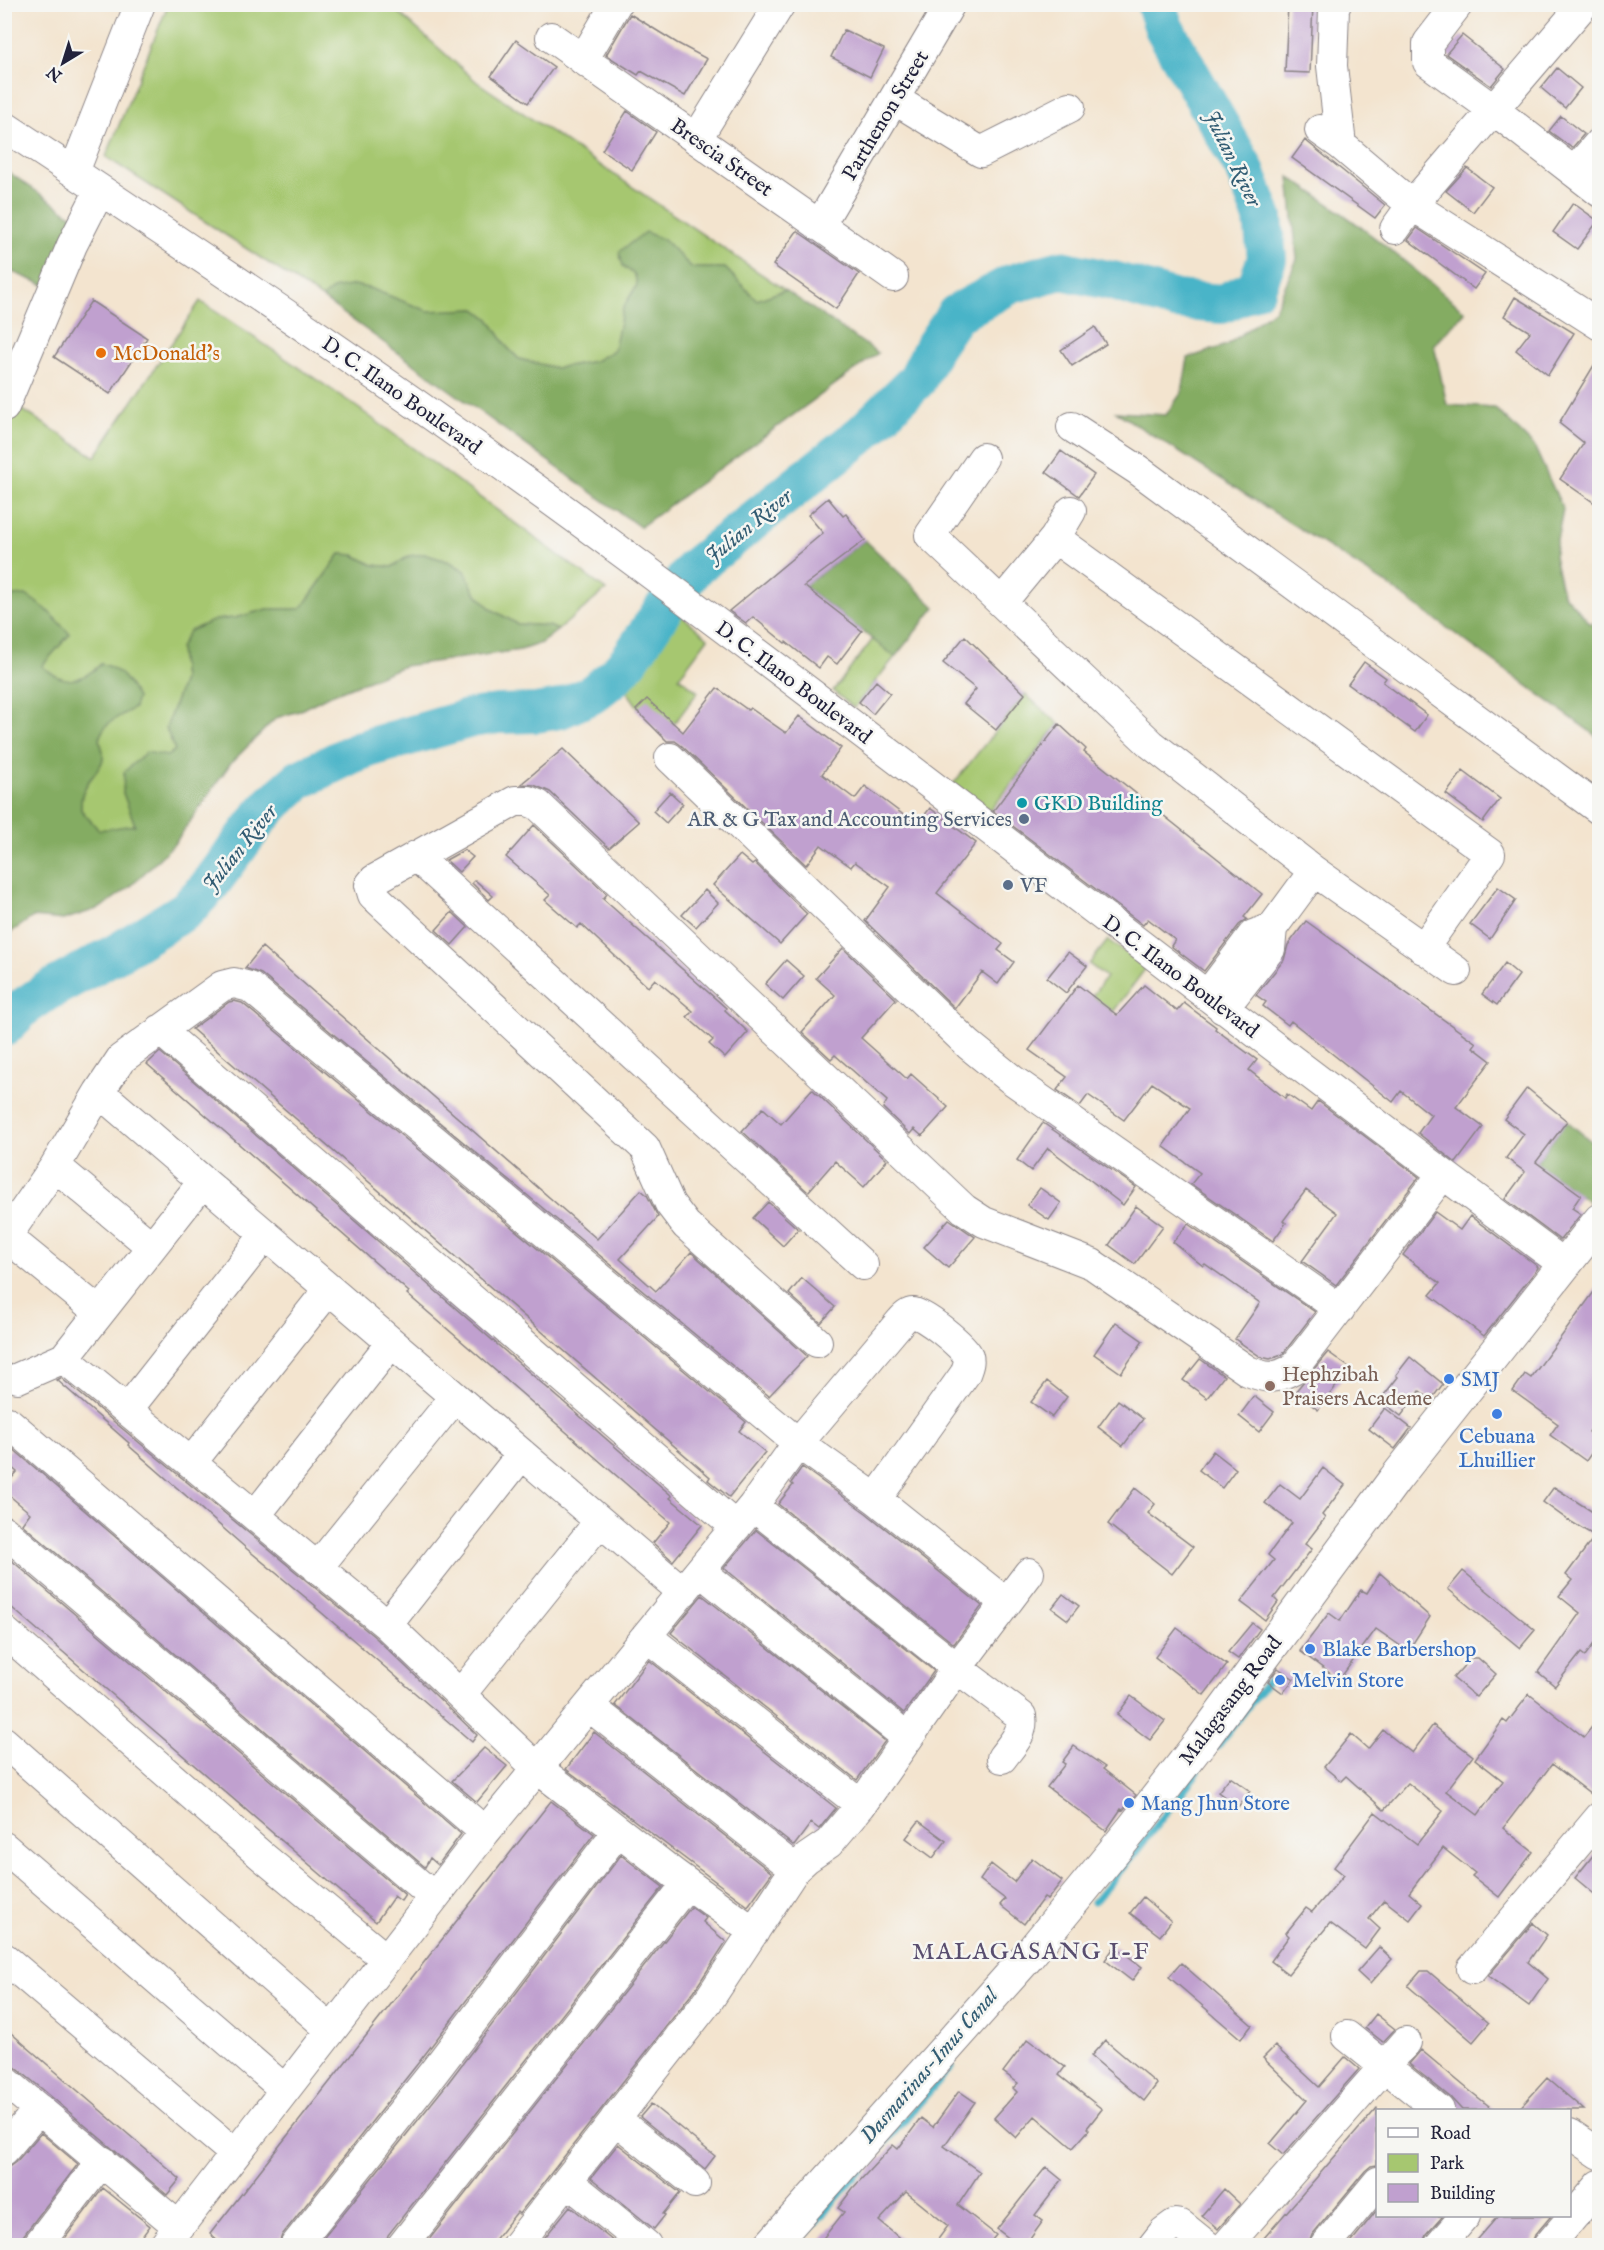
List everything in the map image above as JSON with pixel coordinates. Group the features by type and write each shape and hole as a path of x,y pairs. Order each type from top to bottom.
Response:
{"main road":[{"name":"Malagasang Road","path":"770,2246 1029,1955 1134,1827 1208,1732 1395,1479 1599,1220"}],"street":[{"path":"74,172 140,4"},
{"path":"583,60 616,4"},
{"path":"697,138 780,4"},
{"name":"Parthenon Street","path":"819,226 950,4"},
{"path":"1336,4 1330,138 1412,205 1599,325"},
{"path":"1458,4 1428,43 1428,62 1599,192"},
{"path":"1395,229 1412,205 1584,4"},
{"name":"Brescia Street","path":"551,37 893,277"},
{"path":"894,99 981,152 1070,107"},
{"name":"D. C. Ilano Boulevard","path":"5,127 337,348 642,567 1564,1264"},
{"path":"1574,172 1599,142"},
{"path":"4,407 72,245 100,189"},
{"path":"1072,427 1138,470 1599,810"},
{"path":"983,458 930,535 1151,744 1314,871 1456,971"},
{"path":"1002,602 1055,538 1071,511"},
{"path":"1055,538 1490,854 1423,948"},
{"path":"670,758 969,1045 1011,1079 1340,1309"},
{"path":"817,1342 686,1225 670,1204 645,1148 636,1138 373,895 370,885 374,880 515,801 528,801 538,805 964,1209 984,1222 1092,1264 1248,1371 1262,1377 1276,1378 1293,1369 1443,1174"},
{"path":"416,856 863,1265"},
{"path":"1215,1002 1270,950 1272,928 1314,871"},
{"path":"99,1312 6,1239 55,1166 121,1059 222,986 234,983 250,987 798,1443 876,1498 1006,1602"},
{"path":"160,1030 744,1517 1021,1716 1023,1725 1021,1734 1002,1758"},
{"path":"99,1092 600,1521 691,1581 908,1738"},
{"path":"55,1166 151,1246"},
{"path":"203,1182 64,1358 11,1372 6,1428 485,1832"},
{"path":"128,1410 265,1235"},
{"path":"191,1463 328,1289"},
{"path":"4,2080 102,2161 171,2236 485,1832 744,1517 798,1443 901,1321 914,1313 924,1317 961,1347 967,1354 969,1362 965,1374 876,1498"},
{"path":"255,1516 392,1343"},
{"path":"64,1358 387,1625 537,1768 687,1884 754,1932"},
{"path":"317,1568 455,1397"},
{"path":"387,1625 522,1454"},
{"path":"461,1694 600,1521"},
{"path":"4,1531 434,1897"},
{"path":"516,2246 708,2001 795,1869 829,1843 861,1805 957,1668 1029,1573"},
{"path":"4,1631 262,1857 386,1959"},
{"path":"646,1636 861,1805"},
{"path":"589,1706 795,1869"},
{"path":"4,1742 331,2030"},
{"path":"1472,1969 1599,1817"},
{"path":"295,2246 433,2073 618,1831"},
{"path":"4,1847 284,2089"},
{"path":"402,2246 687,1884"},
{"path":"4,1958 234,2153"},
{"path":"1347,2037 1437,2109"},
{"path":"1226,2246 1406,2042"},
{"path":"4,2150 39,2109"},
{"path":"615,2119 695,2183"},
{"path":"1571,2135 1599,2154"},
{"path":"37,2246 102,2161"},
{"path":"567,2181 646,2245"},
{"path":"1325,2246 1376,2183"},
{"path":"1548,2246 1599,2185"},
{"path":"1439,2246 1464,2217"},
{"path":"1153,2246 1164,2232 1175,2224 1181,2225 1207,2246"}],"green space":[{"path":"168,5 390,5 477,82 785,290 757,300 725,268 692,268 664,240 635,275 637,285 623,308 614,350 595,361 556,368 519,359 507,347 489,319 476,309 428,312 372,289 355,286 333,289 322,298 106,157"},
{"path":"4,169 77,219 49,287 5,269"},
{"path":"1289,177 1380,242 1465,312 1434,345 1447,405 1495,408 1534,446 1563,509 1554,556 1563,594 1591,624 1599,619 1599,738 1388,585 1116,412 1166,415 1182,392 1188,358 1227,345 1275,309 1297,259"},
{"path":"645,232 664,240 692,268 725,268 757,300 785,290 878,353 640,527 322,298 333,289 355,285 372,289 428,311 476,309 489,319 507,347 519,359 556,368 595,361 614,350 623,308 637,285 635,275 623,266 619,252"},
{"path":"200,301 350,402 606,590 558,630 549,626 517,624 491,609 474,591 465,571 450,562 424,554 409,556 392,567 373,565 354,555 340,554 301,609 267,609 235,618 215,620 180,648 183,680 166,728 175,750 123,793 136,825 99,831 81,810 82,795 101,764 103,749 99,740 101,730 137,698 123,677 101,664 75,680 63,680 53,676 41,666 70,634 5,605 5,430 15,405 95,457"},
{"path":"865,540 935,607 895,657 804,586"},
{"path":"340,554 354,555 373,565 392,567 409,556 424,554 450,562 465,571 474,591 491,609 517,624 549,626 558,630 541,643 521,650 404,666 326,697 299,711 276,718 230,764 175,843 130,887 100,908 63,920 33,917 7,935 5,943 5,605 13,596 26,595 46,609 70,634 42,666 57,677 72,680 86,675 101,664 118,672 134,692 137,698 134,708 108,724 101,734 99,740 103,749 103,757 98,769 85,787 81,810 99,830 135,825 123,793 124,772 146,752 167,756 175,750 166,728 183,680 180,648 189,631 215,620 235,618 267,609 301,609"},
{"path":"681,615 708,638 679,677 698,692 674,724 647,720 626,690"},
{"path":"873,639 895,657 854,708 833,691"},
{"path":"1025,694 1059,724 990,811 953,784"},
{"path":"1108,940 1146,968 1113,1012 1092,996 1106,977 1089,964"},
{"path":"1567,1121 1599,1148 1599,1195 1592,1204 1536,1162"}],"building":[{"path":"1288,4 1313,4 1310,73 1285,72"},
{"path":"630,14 707,59 685,96 641,71 638,75 606,55"},
{"path":"844,30 884,49 870,77 831,57"},
{"path":"1462,35 1505,69 1491,86 1446,54"},
{"path":"516,40 554,67 528,103 491,76"},
{"path":"1557,68 1581,88 1565,108 1541,88"},
{"path":"627,111 656,132 632,170 602,150"},
{"path":"1561,116 1584,134 1572,148 1549,131"},
{"path":"1305,140 1385,205 1375,218 1292,158"},
{"path":"1467,168 1492,187 1473,212 1446,191"},
{"path":"1573,203 1598,221 1577,249 1553,232"},
{"path":"1417,228 1485,274 1474,289 1408,240"},
{"path":"797,231 859,274 836,309 773,265"},
{"path":"1515,297 1574,333 1548,375 1516,350 1530,332 1504,316"},
{"path":"91,301 147,338 110,394 54,357"},
{"path":"1095,327 1106,344 1072,366 1061,350"},
{"path":"1599,357 1599,506 1560,479 1584,443 1559,423"},
{"path":"1061,451 1094,475 1079,496 1046,472"},
{"path":"828,498 843,516 846,514 865,540 804,586 862,631 837,664 827,657 819,668 753,617 746,623 729,611 823,533 808,515"},
{"path":"965,636 1025,694 996,730 964,704 976,689 943,663"},
{"path":"1364,662 1386,678 1383,682 1427,715 1415,732 1348,684"},
{"path":"876,681 890,693 873,714 859,702"},
{"path":"717,688 786,733 799,716 841,748 822,774 855,799 865,786 917,825 930,808 976,843 937,893 1003,944 998,950 1014,962 998,984 982,972 955,1008 865,921 890,887 855,862 851,867 821,845 806,865 682,746 675,741 667,741 636,710 647,699 683,732"},
{"path":"1059,724 1086,749 1084,752 1262,894 1244,917 1247,919 1239,925 1204,971 1171,946 1175,940 1148,919 1143,925 993,811"},
{"path":"563,749 639,822 609,848 550,792 534,785 521,784"},
{"path":"1463,771 1500,799 1483,822 1446,794"},
{"path":"670,792 683,804 666,823 653,811"},
{"path":"534,825 607,894 603,899 726,1008 725,1010 748,1032 725,1058 709,1044 713,1040 687,1017 693,1011 655,979 648,987 581,924 577,928 545,900 550,895 506,857"},
{"path":"464,850 473,857 459,872 446,860"},
{"path":"740,855 752,865 755,863 807,914 780,944 713,885"},
{"path":"475,880 493,896 489,900 472,883"},
{"path":"1498,887 1516,900 1490,939 1470,924"},
{"path":"705,890 718,903 696,927 682,915"},
{"path":"452,912 468,927 452,945 436,930"},
{"path":"1306,921 1476,1043 1473,1047 1491,1061 1456,1107 1483,1127 1456,1163 1418,1133 1431,1115 1401,1091 1393,1102 1291,1021 1288,1025 1263,1006 1266,1002 1256,995 1284,960 1288,945"},
{"path":"262,947 597,1239 641,1190 647,1195 658,1217 620,1259 656,1291 691,1252 807,1356 769,1396 261,974 245,968"},
{"path":"843,948 896,999 861,1038 907,1079 911,1074 948,1107 922,1136 914,1129 910,1134 883,1108 887,1101 835,1055 831,1059 802,1032 835,995 816,978"},
{"path":"1068,952 1087,966 1066,993 1047,978"},
{"path":"786,960 804,976 783,1000 765,984"},
{"path":"1505,963 1519,975 1497,1005 1482,994"},
{"path":"1078,985 1117,1015 1144,985 1177,1011 1184,1003 1257,1060 1249,1070 1285,1098 1287,1094 1311,1111 1318,1101 1419,1177 1336,1285 1302,1261 1337,1213 1306,1190 1283,1221 1286,1223 1273,1241 1191,1184 1200,1173 1163,1146 1190,1108 1152,1083 1124,1120 1088,1095 1080,1106 1057,1090 1067,1077 1029,1050"},
{"path":"229,1002 242,1003 746,1422 739,1431 765,1452 729,1497 708,1480 710,1477 192,1029"},
{"path":"160,1052 672,1496 670,1498 702,1525 673,1561 653,1543 670,1522 147,1064"},
{"path":"1527,1088 1567,1121 1536,1162 1581,1195 1572,1208 1581,1214 1560,1240 1505,1199 1525,1172 1506,1158 1524,1134 1504,1119"},
{"path":"812,1089 887,1160 864,1187 835,1161 808,1192 742,1131 763,1108 781,1124"},
{"path":"1043,1123 1136,1187 1123,1205 1048,1148 1031,1171 1017,1160"},
{"path":"1040,1188 1061,1203 1049,1220 1027,1205"},
{"path":"768,1202 798,1229 783,1246 753,1218"},
{"path":"1136,1206 1163,1226 1135,1264 1109,1245"},
{"path":"1435,1212 1460,1230 1470,1216 1538,1268 1484,1336 1430,1295 1440,1283 1403,1255"},
{"path":"949,1219 975,1237 948,1268 924,1247"},
{"path":"1188,1224 1315,1312 1282,1355 1270,1359 1261,1357 1235,1339 1260,1303 1205,1264 1203,1266 1173,1242"},
{"path":"802,1278 835,1307 821,1323 789,1294"},
{"path":"1599,1285 1599,1417 1589,1432 1599,1442 1586,1461 1550,1435 1558,1424 1513,1391 1525,1374 1531,1378"},
{"path":"1116,1322 1143,1341 1121,1373 1094,1354"},
{"path":"1328,1352 1350,1368 1318,1410 1295,1392"},
{"path":"1410,1357 1443,1384 1431,1400 1420,1391 1401,1416 1380,1400"},
{"path":"1200,1359 1224,1376 1207,1398 1183,1380"},
{"path":"61,1378 376,1638 477,1735 472,1742 128,1445 129,1443 57,1380"},
{"path":"1047,1381 1067,1397 1052,1417 1031,1402"},
{"path":"1254,1396 1274,1412 1259,1432 1239,1416"},
{"path":"1118,1400 1143,1419 1123,1446 1098,1427"},
{"path":"1385,1408 1411,1428 1395,1449 1369,1429"},
{"path":"12,1448 461,1834 438,1865 430,1858 425,1867 22,1524 30,1513 4,1491 4,1487 17,1472 4,1461 4,1456"},
{"path":"1213,1451 1236,1469 1222,1488 1199,1470"},
{"path":"802,1467 866,1513 982,1606 954,1644 778,1504 793,1485 791,1483"},
{"path":"1323,1468 1345,1485 1322,1515 1325,1518 1305,1544 1312,1549 1274,1598 1278,1602 1265,1620 1241,1602 1274,1560 1268,1555 1292,1523 1265,1503 1280,1484 1300,1499"},
{"path":"1554,1487 1599,1516 1599,1637 1585,1656 1581,1653 1555,1686 1538,1672 1580,1613 1559,1596 1572,1580 1566,1575 1595,1536 1543,1502"},
{"path":"1135,1488 1155,1504 1148,1513 1193,1547 1172,1574 1108,1524"},
{"path":"756,1530 934,1671 904,1713 724,1568"},
{"path":"4,1554 405,1895 401,1901 394,1896 376,1922 4,1601"},
{"path":"1463,1571 1535,1630 1520,1648 1448,1589"},
{"path":"1380,1573 1430,1617 1408,1651 1376,1629 1339,1680 1300,1651 1329,1613 1340,1621 1361,1590 1367,1593"},
{"path":"1063,1594 1079,1606 1068,1620 1052,1608"},
{"path":"702,1595 885,1741 857,1780 671,1633"},
{"path":"1252,1623 1260,1629 1238,1659 1228,1652"},
{"path":"1177,1628 1227,1665 1204,1695 1155,1657"},
{"path":"1471,1658 1478,1658 1496,1674 1476,1697 1453,1678"},
{"path":"649,1660 836,1808 819,1829 811,1823 794,1846 615,1705"},
{"path":"1278,1668 1294,1679 1283,1693 1268,1682"},
{"path":"1529,1694 1584,1737 1599,1718 1599,1800 1552,1764 1503,1828 1533,1852 1499,1897 1472,1876 1475,1873 1443,1848 1409,1893 1422,1904 1410,1920 1384,1900 1369,1919 1380,1929 1365,1949 1330,1923 1288,1974 1271,1961 1289,1936 1286,1933 1306,1908 1312,1912 1344,1875 1334,1867 1375,1812 1417,1844 1443,1811 1408,1783 1384,1810 1346,1776 1341,1781 1324,1767 1351,1734 1368,1749 1383,1730 1412,1753 1433,1725 1473,1756 1446,1791 1478,1815 1503,1781 1475,1759 1503,1720 1507,1723"},
{"path":"1131,1696 1165,1721 1150,1740 1117,1715"},
{"path":"594,1732 772,1873 748,1906 566,1769"},
{"path":"1074,1746 1105,1767 1103,1769 1136,1795 1123,1810 1121,1809 1106,1831 1047,1787 1065,1764 1062,1762"},
{"path":"484,1748 507,1766 477,1802 452,1781"},
{"path":"1230,1777 1250,1791 1238,1807 1218,1792"},
{"path":"551,1801 594,1834 419,2062 282,2235 278,2246 223,2246 210,2234"},
{"path":"919,1821 946,1841 933,1858 906,1838"},
{"path":"1599,1848 1599,1898 1575,1878"},
{"path":"621,1855 663,1887 388,2235 385,2246 317,2246 447,2084"},
{"path":"1032,1858 1062,1881 1047,1900 1044,1897 1024,1924 1000,1905 1005,1899 980,1880 991,1864 1014,1882"},
{"path":"1143,1897 1171,1921 1160,1936 1130,1913"},
{"path":"691,1907 706,1918 703,1922 726,1942 694,1991 519,2214 517,2212 490,2246 424,2246"},
{"path":"1533,1923 1547,1935 1528,1962 1548,1979 1529,2006 1488,1976"},
{"path":"1115,1946 1142,1967 1132,1981 1105,1960"},
{"path":"1379,1947 1392,1959 1370,1984 1357,1972"},
{"path":"1181,1963 1252,2025 1241,2039 1169,1977"},
{"path":"1421,1971 1428,1971 1489,2023 1473,2042 1408,1986"},
{"path":"1376,2014 1395,2029 1383,2042 1365,2028"},
{"path":"4,2027 180,2179 167,2195 41,2088 15,2067 4,2063"},
{"path":"1028,2039 1065,2067 1059,2075 1102,2109 1087,2128 1089,2130 1073,2148 1035,2116 1016,2138 994,2118 1017,2092 1013,2088 1018,2083 1003,2072"},
{"path":"1105,2040 1157,2084 1144,2101 1091,2056"},
{"path":"1275,2046 1319,2087 1345,2057 1359,2069 1283,2155 1270,2144 1307,2100 1263,2058"},
{"path":"1421,2050 1493,2109 1461,2109 1450,2097 1409,2064"},
{"path":"1547,2078 1584,2110 1571,2109 1519,2109"},
{"path":"959,2091 975,2102 944,2146 980,2172 958,2205 996,2235 987,2246 933,2246 948,2226 906,2192 879,2221 909,2246 817,2246 844,2212 838,2208 853,2188 893,2145 898,2149 921,2118 933,2127"},
{"path":"651,2104 715,2156 705,2169 640,2117"},
{"path":"1376,2109 1376,2165 1365,2171 1312,2235 1308,2246 1257,2246"},
{"path":"41,2133 78,2164 23,2236 20,2246 4,2246 4,2167 17,2161"},
{"path":"618,2144 680,2193 654,2229 591,2178"},
{"path":"1046,2167 1062,2180 1035,2215 1043,2221 1025,2246 1019,2246 997,2229"},
{"path":"103,2188 150,2226 135,2246 59,2246"},
{"path":"1224,2189 1240,2204 1218,2229 1202,2215"},
{"path":"570,2206 619,2246 538,2246"},
{"path":"1376,2211 1376,2217 1442,2217 1426,2235 1422,2246 1348,2246"},
{"path":"1497,2217 1550,2217 1535,2235 1531,2246 1472,2246"}],"waterway":[{"name":"Julian River","path":"4,1027 24,1007 46,992 122,950 186,910 209,886 261,816 299,780 371,747 471,718 560,709 591,695 614,677 629,660 694,568 862,434 917,380 933,348 956,314 1011,284 1061,270 1113,281 1176,300 1222,304 1256,288 1267,259 1263,218 1244,168 1164,28 1156,4"},
{"name":"Dasmarinas-Imus Canal","path":"1217,1747 1267,1682"},
{"name":"Dasmarinas-Imus Canal","path":"1094,1902 1198,1772"},
{"name":"Dasmarinas-Imus Canal","path":"795,2246 951,2067"}],"place":[{"name":"McDonald's","path":"101,353"},
{"name":"GKD Building","path":"1022,803"},
{"name":"AR & G Tax and Accounting Services","path":"1024,819"},
{"name":"VF","path":"1008,885"},
{"name":"SMJ","path":"1449,1379"},
{"name":"Hephzibah Praisers Academe","path":"1270,1386"},
{"name":"Cebuana Lhuillier","path":"1497,1414"},
{"name":"Blake Barbershop","path":"1310,1649"},
{"name":"Melvin Store","path":"1280,1680"},
{"name":"Mang Jhun Store","path":"1129,1803"}],"district":[{"name":"MALAGASANG I-F","path":"1031,1951"}]}
